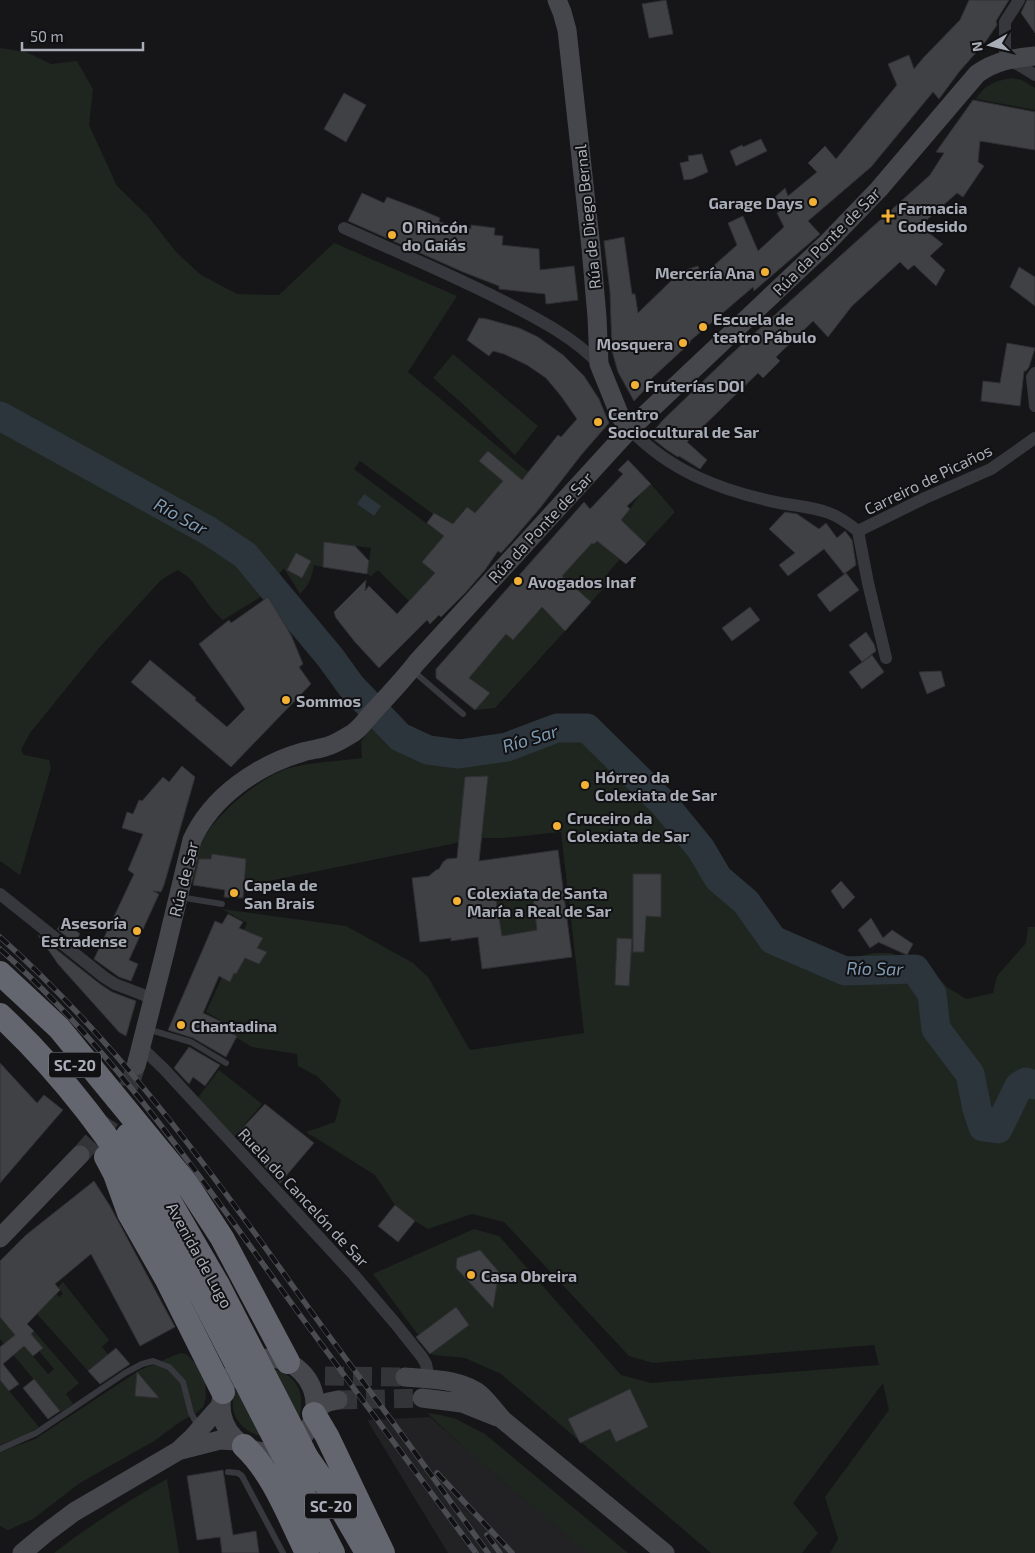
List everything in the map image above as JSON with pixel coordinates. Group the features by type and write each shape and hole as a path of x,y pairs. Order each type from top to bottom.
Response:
{"highway":[{"path":"0,973 58,1028 123,1104 187,1184 222,1238 296,1368"},
{"name":"Avenida de Lugo","path":"0,986 63,1050 141,1152 299,1464 355,1553"},
{"name":"Avenida de Lugo","path":"2,1020 55,1072 106,1136 158,1216 209,1289"},
{"path":"91,1118 99,1145 114,1174 129,1213 166,1278 222,1399"},
{"path":"315,1411 383,1553"},
{"path":"240,1443 262,1465 307,1553"},
{"path":"299,1464 335,1498 367,1553"},
{"name":"Avenida de Lugo","path":"299,1464 334,1553"}],"street":[{"name":"Rúa de Diego Bernal","path":"557,0 567,30 593,267 599,364 620,416 630,429"},
{"path":"1019,0 1005,22 1005,60 1019,65 1035,75"},
{"name":"Rúa da Ponte de Sar","path":"398,685 630,429 826,244 879,189 977,74 989,65 1005,60 1035,56"},
{"path":"344,228 476,287 548,324 586,350 599,364"},
{"path":"1035,373 1032,377 1035,406"},
{"name":"Carreiro de Picaños","path":"630,429 641,441 673,464 714,485 779,503 830,513 858,531 886,658"},
{"name":"Carreiro de Picaños","path":"858,531 925,498 992,469 1035,438"},
{"name":"Rúa de Sar","path":"136,1066 192,840 206,815 232,789 263,768 304,752 328,747 356,730 398,685"},
{"path":"0,894 104,977 115,984 154,999"},
{"name":"Ruela do Cancelón de Sar","path":"144,1038 164,1069 395,1322 422,1357 426,1364 429,1379"},
{"path":"0,1238 80,1156"},
{"path":"178,1451 200,1430 222,1399 230,1378 241,1366 248,1362 264,1358 278,1359 296,1368 325,1376"},
{"path":"222,1399 224,1421 229,1432 240,1443 251,1450 266,1453 288,1448 300,1440 310,1428 315,1411 312,1391 296,1368"},
{"path":"406,1378 458,1383 480,1394 503,1420 665,1553"},
{"path":"422,1398 462,1403 503,1420"},
{"path":"315,1411 328,1402 338,1400"},
{"path":"27,1552 46,1533 74,1512 178,1451 220,1440 240,1443"}],"lane":[{"path":"411,669 464,714"},
{"path":"178,897 222,904"},
{"path":"144,1038 191,1042 226,1062"},
{"path":"0,1449 36,1433 125,1373 142,1364 153,1362 169,1367 183,1382 191,1413 200,1430"},
{"path":"228,1472 238,1473 242,1476 283,1553"}],"shaded area":[{"path":"0,48 26,52 51,64 77,61 93,89 89,125 117,186 147,215 177,253 201,275 237,294 279,295 334,243 457,296 408,372 533,476 492,508 484,502 475,514 466,507 453,525 441,566 409,601 378,570 371,576 367,574 371,548 325,542 323,567 314,565 310,581 300,594 284,568 262,596 223,620 190,579 178,570 161,580 99,648 30,733 21,750 24,755 49,760 51,768 20,875 0,861","holes":["360,461 433,514 443,519 434,529 354,469"]},
{"path":"1012,78 1022,80 1035,88 1035,110 976,99 991,84"},
{"path":"453,354 538,426 515,455 464,405 433,378"},
{"path":"651,484 675,512 645,544 612,529 641,493"},
{"path":"364,494 381,506 374,516 357,504"},
{"path":"587,538 594,544 597,541 620,559 607,574 612,579 495,708 475,710 489,693 469,678 506,634 513,640 530,621"},
{"path":"372,724 379,733 427,758 459,758 510,751 559,732 586,732 661,808 696,852 712,880 740,905 770,945 847,976 860,956 874,953 891,953 907,960 924,963 947,987 966,999 993,993 997,976 1026,943 1028,927 1035,927 1035,1553 830,1553 838,1539 825,1497 889,1410 883,1383 793,1503 818,1533 802,1553 711,1553 501,1374 465,1358 433,1355 373,1274 474,1229 499,1236 621,1375 651,1383 879,1365 874,1345 653,1363 629,1356 504,1222 472,1214 428,1229 395,1205 375,1175 306,1132 335,1122 341,1100 317,1076 298,1066 297,1054 252,1047 228,1031 222,1021 206,1012 247,923 222,909 346,926 413,963 428,977 470,1050 584,1033 561,832 503,838 481,838 244,886 189,882 201,843 210,828 230,806 269,777 293,767 362,758 361,742"},
{"path":"532,889 537,930 493,937 488,896"},
{"path":"219,1070 262,1104 232,1139 196,1100"},
{"path":"63,1282 109,1340 102,1347 109,1355 88,1371 37,1314 45,1305 41,1300 53,1290 59,1297 63,1294 58,1287"},
{"path":"0,1317 48,1374 54,1369 39,1351 31,1334 34,1331 79,1383 66,1394 73,1404 61,1412 0,1339"},
{"path":"180,1353 186,1354 199,1367 205,1382 206,1397 203,1407 154,1441 80,1483 33,1519 8,1530 0,1526 0,1452 35,1439 140,1370"},
{"path":"268,1368 285,1374 297,1385 300,1392 301,1409 299,1418 264,1437 251,1432 236,1419 233,1398 239,1384"},
{"path":"0,1380 39,1427 26,1435 0,1445"},
{"path":"427,1413 456,1419 485,1434 628,1553 587,1553 472,1455"},
{"path":"430,1417 588,1553 448,1553 367,1420"},
{"path":"167,1479 179,1553 54,1553 109,1514"}],"building":[{"path":"666,0 673,34 649,38 642,4"},
{"path":"969,0 1009,0 996,21 997,25 986,41 939,99 933,92 871,167 808,221 820,234 754,291 753,287 690,341 651,379 652,382 634,401 618,372 612,351 610,292 604,241 624,237 632,294 635,294 638,313 674,278 673,274 698,266 701,277 737,245 728,223 743,216 758,251 784,227 777,213 781,210 774,198 785,188 788,196 817,172 808,163 825,146 836,159 897,85 888,64 909,55 914,69 960,20"},
{"path":"1027,0 1035,0 1035,33 1021,13"},
{"path":"344,93 366,105 346,142 324,129"},
{"path":"973,100 1035,112 1035,150 980,141 978,162 984,166 963,197 957,193 920,226 943,244 930,256 945,270 936,286 914,265 908,270 900,262 852,306 828,337 813,321 776,357 780,361 763,378 758,373 687,442 707,460 700,469 667,450 649,436 727,358 930,175 944,153 936,152"},
{"path":"761,139 767,151 736,166 730,151"},
{"path":"702,154 708,172 692,179 684,180 680,163 689,161 688,156"},
{"path":"362,193 384,203 387,197 419,209 440,218 439,222 471,229 471,225 495,228 494,235 503,236 502,245 539,249 540,270 574,266 578,300 546,304 545,294 499,289 499,286 348,221"},
{"path":"1019,267 1035,277 1035,306 1010,287"},
{"path":"479,318 519,328 538,337 563,355 584,376 599,399 609,423 540,508 501,553 498,551 466,592 441,617 439,615 430,624 427,620 379,668 355,642 336,618 334,612 366,580 365,591 369,586 397,614 435,573 422,562 444,536 427,523 434,513 453,524 467,507 475,513 503,481 479,461 488,451 522,480 558,435 561,437 577,419 546,378 527,365 504,354 493,351 489,356 467,340"},
{"path":"1007,343 1035,348 1029,367 1024,371 1020,406 981,401 983,381 1000,383"},
{"path":"628,460 651,484 627,506 630,509 621,520 646,544 626,564 597,541 594,544 592,543 562,576 591,602 565,631 542,607 513,640 506,634 469,678 490,693 475,710 436,678 436,669 584,502 590,509 623,474 618,470"},
{"path":"785,512 797,514 819,529 826,523 837,538 845,531 852,540 856,565 844,574 824,549 788,576 779,565 795,553 769,529"},
{"path":"324,542 355,546 369,561 367,574 323,567"},
{"path":"296,553 311,561 302,578 287,570"},
{"path":"846,573 859,590 830,612 817,595"},
{"path":"268,597 291,635 303,664 299,667 311,684 231,767 131,682 150,660 196,698 195,700 227,727 245,709 199,644 229,620 231,623"},
{"path":"750,607 760,620 732,641 722,628"},
{"path":"866,632 876,651 862,662 849,645"},
{"path":"872,655 884,672 862,689 849,672"},
{"path":"941,671 945,686 927,694 919,672"},
{"path":"182,766 195,777 164,885 161,892 153,891 159,894 129,960 138,964 131,981 119,977 94,959 134,874 128,870 143,834 122,828 127,812 133,814 139,800 142,801 163,777 169,782"},
{"path":"488,776 479,861 558,850 572,957 482,969 478,937 451,941 451,938 420,942 412,878 429,876 439,869 447,859 457,858 465,777","holes":["532,889 537,930 502,936 495,895"]},
{"path":"212,854 246,859 243,898 224,897 225,890 193,885 199,859 211,859"},
{"path":"633,874 661,874 661,917 646,916 644,952 633,952"},
{"path":"841,881 855,897 843,909 831,891"},
{"path":"228,914 243,922 239,928 263,938 257,948 267,952 259,964 245,958 230,982 219,976 203,1013 222,1022 219,1028 237,1036 226,1057 193,1038 168,1030 215,921 222,924"},
{"path":"871,918 883,938 892,930 913,944 907,955 879,942 870,948 858,930"},
{"path":"64,921 80,934 74,943 57,929"},
{"path":"38,935 100,984 112,992 136,1001 126,1036 119,1032 58,964"},
{"path":"617,938 632,939 629,986 615,985"},
{"path":"189,1047 220,1065 205,1086 193,1077 189,1084 174,1068"},
{"path":"0,1063 37,1103 44,1095 63,1110 0,1183"},
{"path":"265,1104 314,1143 280,1183 236,1135"},
{"path":"94,1181 110,1206 175,1327 140,1346 91,1254 55,1284 60,1290 27,1324 34,1331 31,1334 43,1348 33,1356 24,1346 3,1364 19,1384 9,1391 0,1380 0,1347 15,1335 0,1317 0,1261 26,1235"},
{"path":"395,1205 415,1221 398,1242 378,1226"},
{"path":"480,1250 499,1272 493,1308 456,1268 457,1258"},
{"path":"456,1307 469,1325 430,1354 416,1337"},
{"path":"116,1348 130,1364 100,1384 88,1371"},
{"path":"137,1372 159,1398 135,1396"},
{"path":"34,1379 60,1411 48,1419 23,1388"},
{"path":"630,1389 648,1427 616,1442 610,1429 580,1443 568,1419"},
{"path":"223,1470 233,1535 256,1531 259,1553 222,1553 220,1537 197,1540 187,1476"}],"waterway":[{"name":"Río Sar","path":"0,416 209,531 245,555 330,657 351,686 400,737 428,750 459,754 507,747 557,728 587,728 665,805 701,849 718,878 746,902 773,940 845,971 915,969 932,994 936,1029 970,1074 977,1109 983,1127 998,1129 1019,1086 1026,1082 1035,1085"}],"tunnel":[{"path":"80,1155 105,1127 126,1095 136,1066"},
{"path":"325,1376 405,1377"},
{"path":"338,1400 422,1398"}],"railway":[{"path":"0,937 41,975 79,1015 152,1098 220,1185 488,1553"},
{"path":"0,949 77,1025 147,1108 213,1194 476,1553"},
{"path":"437,1473 512,1553"},
{"path":"487,1535 500,1553"}],"place":[{"name":"Garage Days","path":"813,202"},
{"name":"Farmacia Codesido","path":"888,216"},
{"name":"O Rincón do Gaiás","path":"392,235"},
{"name":"Mercería Ana","path":"765,272"},
{"name":"Escuela de teatro Pábulo","path":"703,327"},
{"name":"Mosquera","path":"683,343"},
{"name":"Fruterías DOI","path":"635,385"},
{"name":"Centro Sociocultural de Sar","path":"598,422"},
{"name":"Avogados Inaf","path":"518,581"},
{"name":"Sommos","path":"286,700"},
{"name":"Hórreo da Colexiata de Sar","path":"585,785"},
{"name":"Cruceiro da Colexiata de Sar","path":"557,826"},
{"name":"Capela de San Brais","path":"234,893"},
{"name":"Colexiata de Santa María a Real de Sar","path":"457,901"},
{"name":"Asesoría Estradense","path":"137,931"},
{"name":"Chantadina","path":"181,1025"},
{"name":"Casa Obreira","path":"471,1275"}]}
